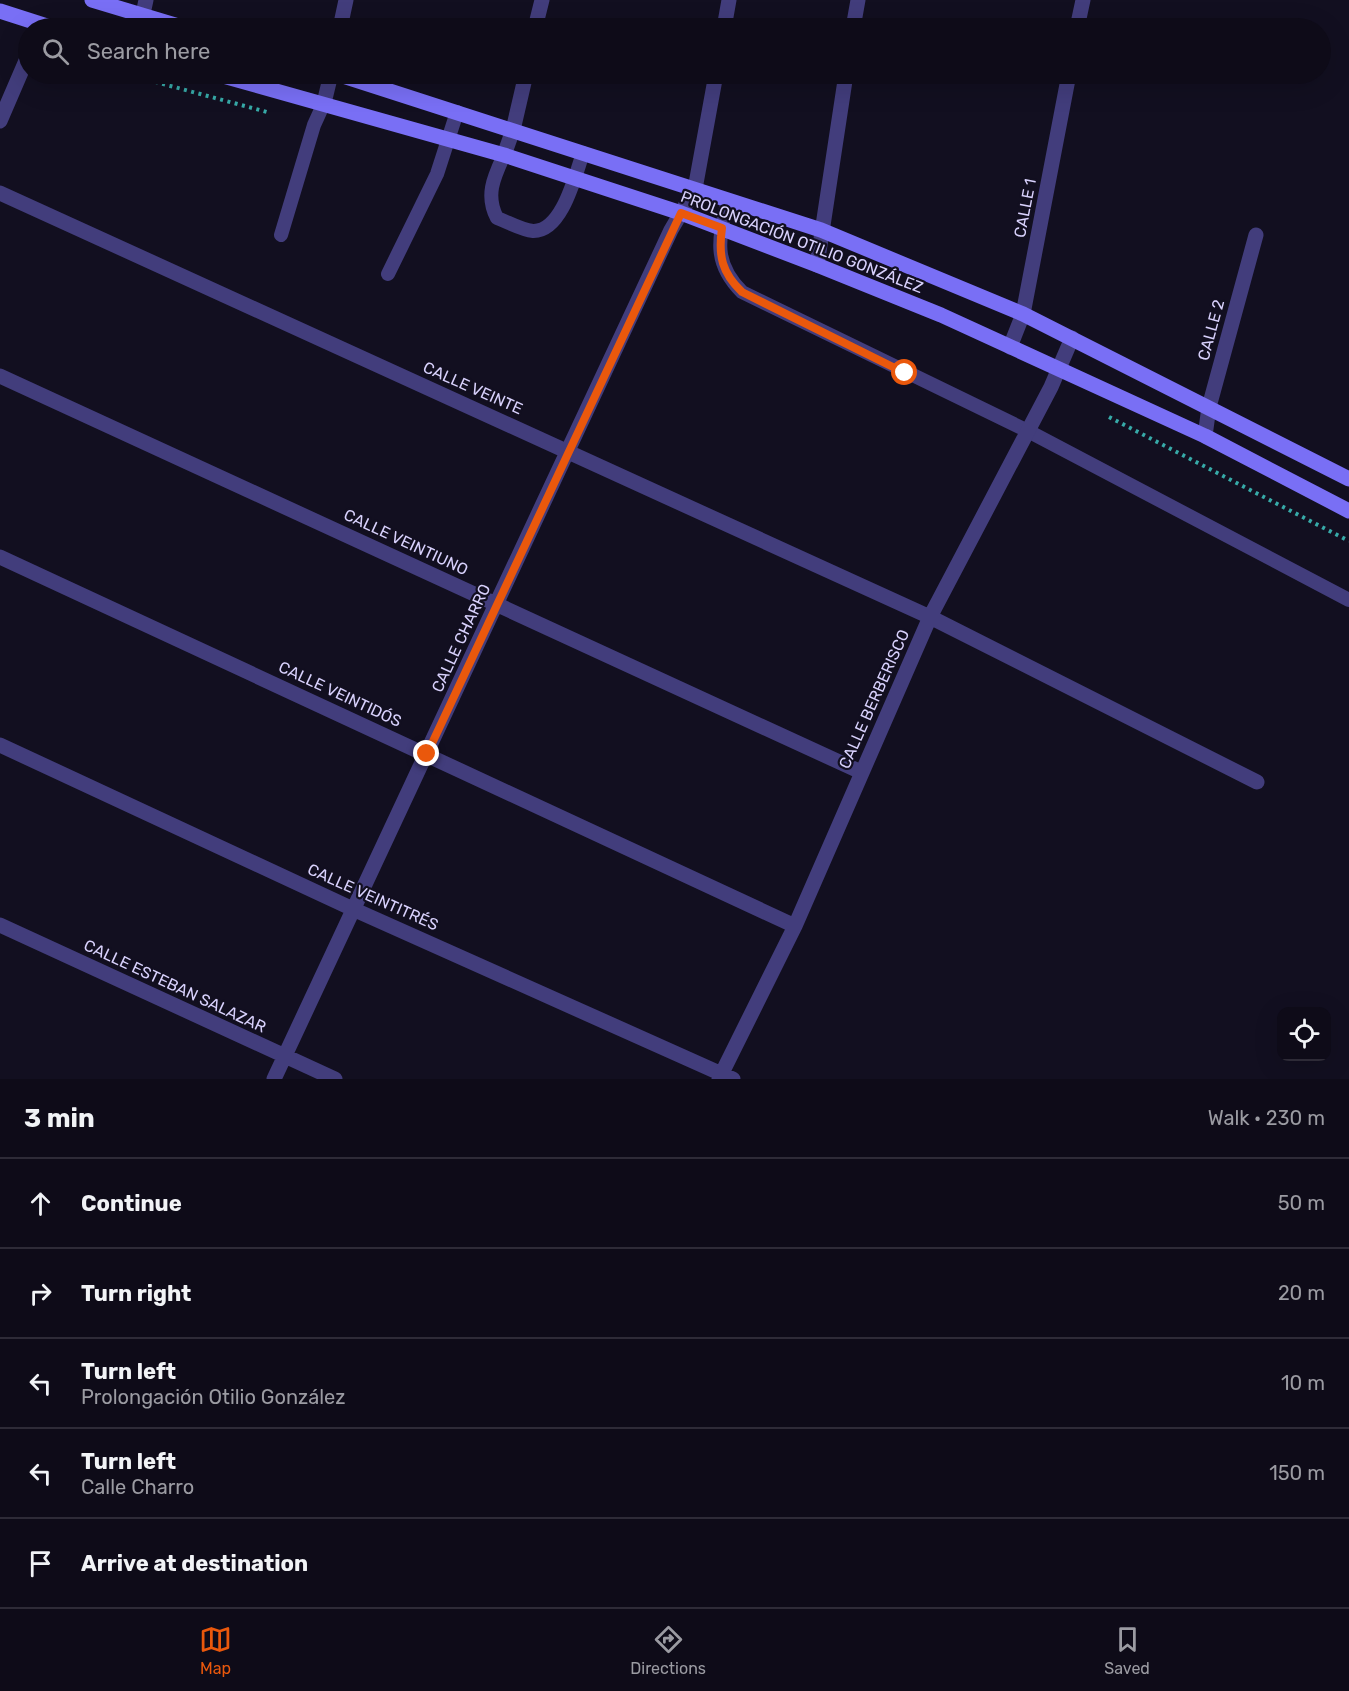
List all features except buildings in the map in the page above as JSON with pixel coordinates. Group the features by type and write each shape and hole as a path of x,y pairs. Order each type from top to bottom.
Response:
{"main road":[{"path":"92,0 132,18"},
{"path":"0,11 19,18"},
{"name":"PROLONGACIÓN OTILIO GONZÁLEZ","path":"253,84 504,155 681,213 817,265 941,315 1205,436 1349,511"},
{"name":"PROLONGACIÓN OTILIO GONZÁLEZ","path":"368,84 821,231 1023,314 1209,406 1349,479"}],"street":[{"path":"142,18 146,0"},
{"path":"342,18 346,0"},
{"path":"538,18 542,0"},
{"path":"726,18 729,0"},
{"path":"855,18 858,0"},
{"path":"1079,18 1083,0"},
{"path":"0,121 18,79"},
{"path":"324,103 329,84"},
{"path":"504,155 513,130 523,84"},
{"name":"CALLE CHARRO","path":"274,1079 498,604 567,451 681,213 695,189 714,84"},
{"path":"817,265 844,84"},
{"name":"CALLE 1","path":"1010,347 1023,314 1067,84"},
{"name":"CALLE VEINTE","path":"0,193 930,618 1257,782"},
{"name":"CALLE 2","path":"1205,436 1209,406 1256,235"},
{"name":"CALLE BERBERISCO","path":"724,1077 795,926 930,618 1051,387 1056,369 1072,338"},
{"name":"CALLE VEINTIUNO","path":"0,376 861,772"},
{"name":"CALLE VEINTIDÓS","path":"0,557 795,926"},
{"name":"CALLE VEINTITRÉS","path":"0,745 355,910 724,1077"},
{"name":"CALLE ESTEBAN SALAZAR","path":"0,925 335,1079"}],"lane":[{"path":"281,235 314,125 324,103"},
{"path":"388,274 437,174 456,112"},
{"path":"504,155 494,177 490,201 497,218 534,231 554,223 560,216 583,153"},
{"path":"728,200 719,246 724,269 742,292 1028,431 1349,600"}],"route":[{"path":"427,754 567,451 681,213 722,228 720,258 730,280 742,292 758,302 905,373"}]}
